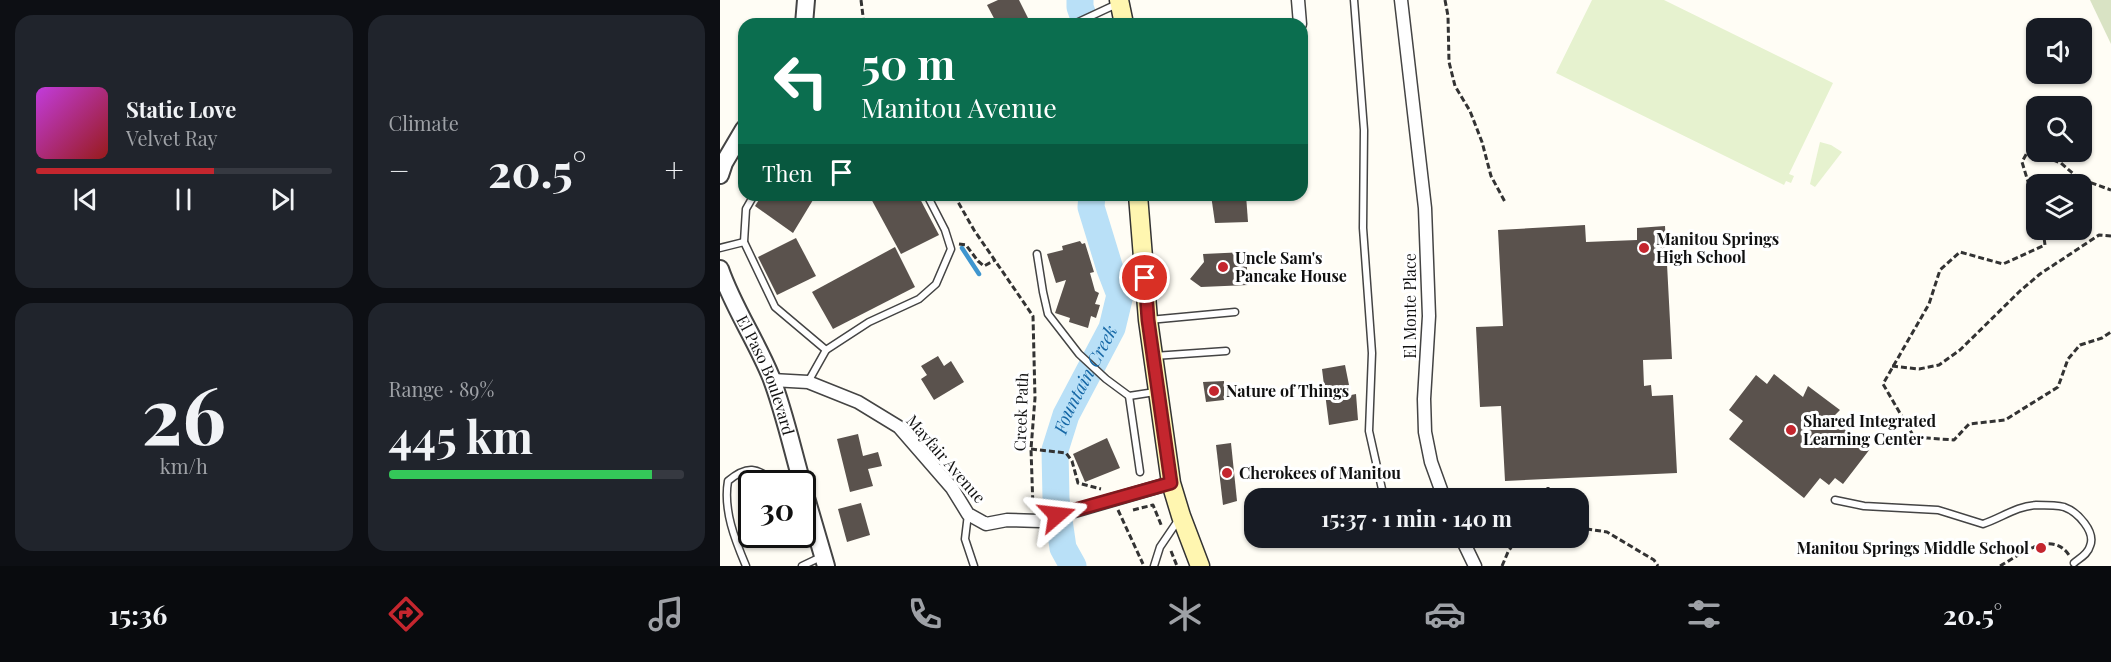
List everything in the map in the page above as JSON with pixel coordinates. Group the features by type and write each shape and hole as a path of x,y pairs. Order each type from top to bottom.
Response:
{"main road":[{"path":"1119,1 1123,18"},
{"path":"1138,201 1148,320 1171,483 1200,566"}],"street":[{"path":"804,18 806,0"},
{"path":"1298,0 1300,18"},
{"name":"El Monte Place","path":"1401,0 1425,208 1428,305 1425,432 1431,462 1440,488"},
{"path":"720,175 724,162 738,139"},
{"name":"El Paso Boulevard","path":"720,269 772,380 798,470"},
{"name":"Mayfair Avenue","path":"772,380 808,382 858,402 899,427 952,488 968,514 986,524 1007,520 1037,520 1171,483"},
{"name":"El Paso Boulevard","path":"816,531 825,561"},
{"path":"1466,548 1475,566"}],"lane":[{"path":"1354,0 1364,130 1363,228 1372,353 1369,431 1382,488"},
{"path":"1086,18 1119,1"},
{"path":"751,201 746,209 744,242 775,307 826,350"},
{"path":"808,382 826,350 869,322 919,299 936,284 951,249 930,201"},
{"path":"720,248 744,242"},
{"path":"1038,254 1042,292 1048,314 1079,354 1129,396 1158,392"},
{"path":"1148,320 1235,312"},
{"path":"1153,356 1226,351"},
{"path":"1129,396 1140,472"},
{"path":"738,473 728,481 725,498 738,546"},
{"path":"1835,500 1864,506 1938,510 1983,524 2019,508 2036,505 2065,507 2082,520 2092,535 2091,546 2074,563"},
{"path":"968,514 965,539 974,566"},
{"path":"1154,566 1160,548 1181,516"},
{"path":"739,548 746,566"},
{"path":"802,566 825,561"}],"path":[{"path":"861,0 863,18"},
{"path":"1445,0 1449,16 1449,62 1455,86 1470,111 1482,142 1491,176 1504,202"},
{"path":"2026,175 2022,162 2028,151 2061,164 2073,174"},
{"path":"2092,183 2111,190"},
{"name":"Creek Path","path":"958,201 1033,316 1035,398 1031,449 1037,520"},
{"path":"1892,366 1919,369 1939,365 1960,350 2040,274 2099,235 2111,236"},
{"path":"2044,240 2045,245 2003,264 1960,252 1940,270 1929,304 1883,384 1914,437 1954,440 1969,424 2005,420 2058,387 2068,359 2080,345 2102,338 2111,332"},
{"path":"949,241 966,245 984,266 995,260"},
{"path":"1031,449 1066,453 1072,461 1078,483 1109,491 1144,566"},
{"path":"1131,510 1153,505"},
{"path":"1110,514 1120,512"},
{"path":"1589,529 1607,532 1654,560 1658,566"},
{"path":"2000,566 2046,543 2056,544 2067,551 2074,563"},
{"path":"1502,566 1511,548"}],"green space":[{"path":"1592,0 1664,0 1833,83 1789,174 1794,176 1791,183 1786,181 1784,185 1556,73"},
{"path":"2090,0 2111,0 2111,44"},
{"path":"1820,142 1831,145 1842,152 1815,187 1810,184"}],"building":[{"path":"998,0 1019,0 1028,18 994,18 987,5"},
{"path":"758,201 812,201 793,233 755,206"},
{"path":"872,201 921,201 939,235 901,254"},
{"path":"1212,201 1246,201 1248,222 1215,223"},
{"name":"Manitou Springs High School","path":"1585,225 1586,242 1637,240 1637,228 1665,226 1672,359 1643,360 1644,386 1651,385 1652,396 1673,395 1677,473 1505,481 1501,406 1480,407 1476,327 1503,326 1498,230"},
{"path":"796,238 816,276 777,295 758,257"},
{"path":"1080,241 1082,244 1085,243 1094,272 1090,273 1095,291 1099,293 1095,304 1100,305 1096,318 1091,316 1088,328 1069,322 1070,318 1055,313 1066,280 1056,283 1047,254 1063,250 1062,246"},
{"path":"895,247 915,287 833,329 812,292"},
{"name":"Uncle Sam's Pancake House","path":"1246,252 1248,285 1201,287 1190,279 1204,262 1203,254"},
{"path":"938,356 944,366 951,361 964,382 934,400 921,379 927,375 921,366"},
{"path":"1345,365 1351,395 1356,394 1358,420 1329,425 1322,369"},
{"name":"Shared Integrated Learning Center","path":"1774,374 1803,397 1808,386 1840,410 1831,419 1870,449 1843,484 1835,478 1829,485 1820,478 1804,498 1729,439 1743,421 1729,410 1756,375 1767,384"},
{"name":"Nature of Things","path":"1224,381 1224,400 1206,402 1203,382"},
{"path":"858,434 863,456 878,452 882,466 868,469 873,486 850,492 837,439"},
{"path":"1107,438 1120,468 1085,482 1073,454"},
{"name":"Cherokees of Manitou","path":"1231,443 1237,501 1223,505 1216,445"},
{"path":"861,503 870,535 847,542 838,509"}],"waterway":[{"name":"Fountain Creek","path":"1080,0 1084,18"},
{"name":"Fountain Creek","path":"1073,566 1063,548 1056,499 1055,450 1066,415 1112,328 1120,295 1091,207 1092,201"},
{"path":"962,248 979,274"}],"place":[{"name":"Manitou Springs High School","path":"1644,248"},
{"name":"Uncle Sam's Pancake House","path":"1223,267"},
{"name":"Nature of Things","path":"1214,391"},
{"name":"Shared Integrated Learning Center","path":"1791,430"},
{"name":"Cherokees of Manitou","path":"1227,473"},
{"name":"Manitou Springs Middle School","path":"2041,548"}],"route":[{"path":"1057,515 1171,483 1148,320 1145,278"}]}
